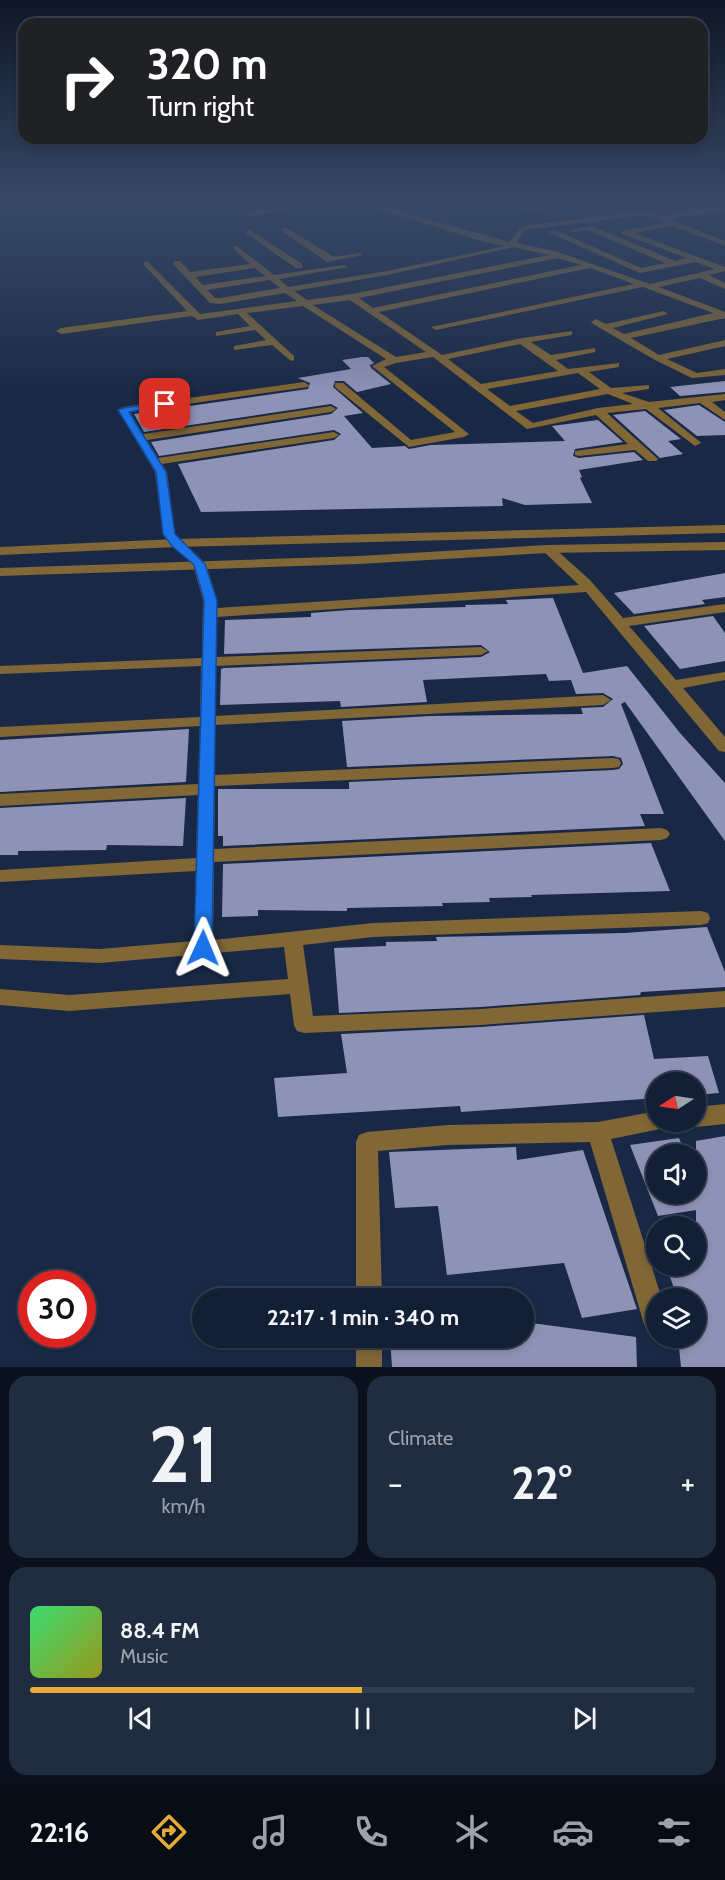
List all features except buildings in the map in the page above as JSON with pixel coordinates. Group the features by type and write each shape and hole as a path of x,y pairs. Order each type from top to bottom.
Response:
{"street":[{"path":"151,268 193,313 201,317 352,297 495,268"},
{"path":"182,268 215,302 288,291 396,268"},
{"path":"189,275 238,268"},
{"path":"260,268 305,303 394,360"},
{"path":"269,275 293,268"},
{"path":"201,288 269,275 337,268"},
{"path":"374,310 577,268"},
{"path":"598,268 724,314"},
{"path":"633,268 640,271"},
{"path":"620,276 653,268"},
{"path":"436,327 723,269 720,268"},
{"path":"701,275 725,285"},
{"path":"352,297 438,356 531,427 598,411 725,397"},
{"path":"61,331 193,313"},
{"path":"242,313 291,358"},
{"path":"664,314 601,324 658,358 696,376 725,372"},
{"path":"624,337 724,314"},
{"path":"219,334 258,327"},
{"path":"339,385 409,444 464,434 377,366 394,360 438,356 570,333"},
{"path":"522,341 549,358 566,373"},
{"path":"237,348 274,342"},
{"path":"658,358 725,343"},
{"path":"549,358 592,350"},
{"path":"480,387 616,365"},
{"path":"580,370 609,391 645,405 695,443"},
{"path":"203,948 210,600 199,564 169,534 161,472 123,410 304,385"},
{"path":"509,409 609,391 645,387"},
{"path":"702,399 725,417"},
{"path":"140,438 331,409"},
{"path":"598,411 652,459"},
{"path":"156,462 334,435"},
{"path":"579,453 637,446"},
{"path":"0,551 176,543 725,529"},
{"path":"0,572 359,560 547,549 725,546"},
{"path":"547,549 589,588 725,747"},
{"path":"210,613 589,588"},
{"path":"619,623 725,608"},
{"path":"0,670 481,651"},
{"path":"672,685 725,676"},
{"path":"0,732 603,700"},
{"path":"0,800 207,785 613,763"},
{"path":"0,876 205,860 661,834"},
{"path":"0,952 100,956 203,948 373,930 701,918"},
{"path":"292,938 304,1025 481,1017 725,999"},
{"path":"0,997 69,1003 299,986"},
{"path":"706,1116 725,1114"},
{"path":"369,1288 367,1142 448,1135 598,1132 646,1123"},
{"path":"598,1132 646,1288"},
{"path":"369,1348 369,1367"}],"route":[{"path":"165,404 123,410 161,472 169,534 199,564 210,600 203,948"}]}
